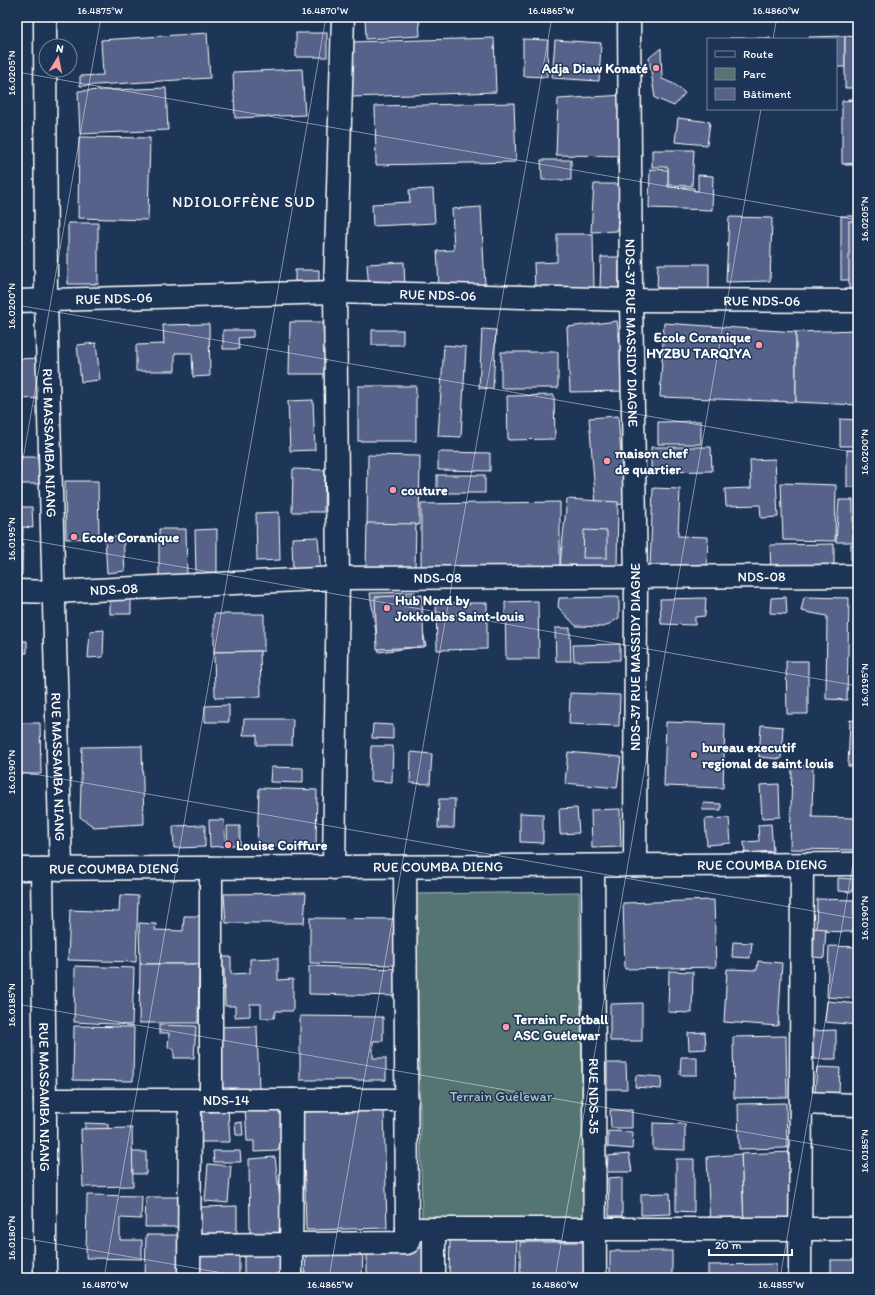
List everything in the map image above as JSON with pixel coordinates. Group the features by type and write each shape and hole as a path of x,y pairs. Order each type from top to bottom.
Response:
{"street":[{"name":"RUE MASSAMBA NIANG","path":"45,17 46,301 54,592 52,869 45,1100 45,1278"},
{"path":"334,868 338,578 335,292 343,17"},
{"name":"NDS-37 RUE MASSIDY DIAGNE","path":"630,17 631,300 636,577 634,865"},
{"name":"RUE NDS-06","path":"17,301 335,292 631,300 858,301"},
{"name":"NDS-08","path":"17,591 54,592 338,578 858,576"},
{"name":"RUE COUMBA DIENG","path":"17,868 334,868 858,864"},
{"path":"800,1278 802,865"},
{"name":"RUE NDS-35","path":"593,866 595,1278"},
{"path":"190,1245 409,1242 407,1229 405,867"},
{"path":"189,1278 190,1245 201,1101 212,868"},
{"name":"NDS-14","path":"45,1100 407,1100"},
{"path":"291,1278 292,1100"},
{"path":"801,1103 858,1104"},
{"path":"407,1229 858,1228"},
{"path":"434,1229 434,1278"}],"green space":[{"name":"Terrain Guélewar","path":"579,892 584,1217 422,1220 416,894"},
{"path":"17,933 21,933 20,994 17,994"}],"building":[{"path":"365,17 419,17 420,36 366,39"},
{"path":"207,33 210,78 80,86 80,76 103,75 101,40"},
{"path":"296,33 327,33 327,57 296,57"},
{"path":"845,36 845,67 837,67 837,38 809,37"},
{"path":"845,36 858,37 858,88 845,88"},
{"path":"494,38 496,92 352,97 351,42"},
{"path":"523,39 548,40 547,77 523,76"},
{"path":"555,40 601,43 599,81 552,78"},
{"name":"Adja Diaw Konaté","path":"661,48 662,79 674,84 685,93 674,106 655,98 649,58"},
{"path":"302,69 305,115 235,118 233,72"},
{"path":"166,88 168,130 80,134 78,91"},
{"path":"625,95 626,156 556,155 558,99"},
{"path":"848,99 858,99 858,165 845,165"},
{"path":"858,100 858,163 842,164 842,101"},
{"path":"514,103 516,162 376,165 375,106"},
{"path":"678,118 710,122 707,145 675,142"},
{"path":"79,137 150,138 148,220 78,218"},
{"path":"652,150 694,150 692,186 668,185 668,167 652,167"},
{"path":"541,160 571,160 571,180 542,180"},
{"path":"650,169 668,170 668,187 694,188 694,191 698,191 698,175 713,176 712,210 649,208"},
{"path":"594,184 620,184 617,231 591,232"},
{"path":"433,189 435,223 373,226 372,204 410,202 409,190"},
{"path":"481,207 485,285 439,287 437,251 454,250 452,209"},
{"path":"841,216 858,216 858,280 841,280"},
{"path":"729,217 772,218 770,281 726,282"},
{"path":"849,221 858,221 858,290 849,290"},
{"path":"68,223 98,223 98,284 68,284"},
{"path":"557,234 593,234 594,290 535,291 534,263 557,262"},
{"path":"601,257 619,257 619,291 600,288"},
{"path":"404,262 405,288 369,289 367,264"},
{"path":"658,264 709,264 709,289 657,288"},
{"path":"295,270 319,270 319,287 295,286"},
{"path":"617,321 626,391 570,392 567,327"},
{"path":"290,322 323,322 325,374 289,374"},
{"path":"664,323 796,332 796,402 660,397"},
{"path":"209,324 210,376 193,377 192,353 175,353 175,371 136,371 136,345 164,344 163,325"},
{"path":"482,329 496,330 493,389 479,388"},
{"path":"223,330 253,330 253,337 238,338 239,349 223,349"},
{"path":"372,330 403,330 403,345 372,345"},
{"path":"858,330 858,405 796,402 796,332"},
{"path":"96,343 100,380 81,382 77,345"},
{"path":"444,345 466,347 461,437 438,436"},
{"path":"501,352 558,352 558,388 501,388"},
{"path":"40,358 43,398 19,399 17,359"},
{"path":"358,386 416,386 416,441 358,441"},
{"path":"554,395 555,439 508,440 507,396"},
{"path":"313,400 315,450 290,451 288,401"},
{"name":"maison chef de quartier","path":"618,416 625,504 596,506 589,418"},
{"path":"840,419 858,420 858,446 840,446"},
{"path":"701,421 701,444 658,444 658,422"},
{"path":"651,447 711,447 712,471 651,472"},
{"path":"847,450 858,450 858,487 847,487"},
{"path":"438,452 490,453 490,471 438,470"},
{"path":"368,455 420,456 419,525 367,525"},
{"path":"17,457 38,457 39,484 17,484"},
{"path":"775,459 778,517 761,518 760,505 726,506 725,489 751,488 750,460"},
{"path":"293,469 325,470 324,512 292,512"},
{"path":"437,475 485,475 485,493 437,493"},
{"path":"65,481 98,481 99,538 66,539"},
{"path":"781,483 836,485 835,541 783,540"},
{"path":"653,488 680,489 678,536 708,537 707,570 650,568"},
{"path":"567,499 618,502 617,568 560,565"},
{"path":"839,500 853,500 853,542 836,542"},
{"path":"560,502 560,567 421,567 421,504"},
{"path":"17,507 32,507 33,528 23,527 22,575 17,575"},
{"path":"279,512 280,560 257,561 256,513"},
{"path":"367,523 416,524 415,567 366,567"},
{"path":"159,529 186,529 187,576 159,575"},
{"path":"217,529 217,575 196,575 195,530"},
{"path":"584,530 607,531 607,558 583,558"},
{"path":"123,536 125,571 107,573 105,537"},
{"path":"318,537 321,575 293,576 292,538"},
{"path":"834,544 834,571 771,572 770,545"},
{"path":"851,544 858,544 858,567 851,567"},
{"path":"17,592 20,592 19,641 27,641 27,653 17,653"},
{"path":"415,592 426,646 379,652 370,593"},
{"path":"110,595 131,596 131,614 110,614"},
{"path":"422,595 424,647 377,649 375,597"},
{"path":"619,597 619,618 604,627 576,626 558,607 559,598"},
{"path":"786,597 787,614 770,613 771,598"},
{"path":"804,597 849,598 847,700 826,699 827,616 801,611"},
{"path":"706,598 705,616 695,617 695,625 661,624 660,599"},
{"path":"538,601 539,659 506,659 505,602"},
{"path":"436,603 487,603 487,649 437,650"},
{"path":"214,614 264,614 264,651 214,652"},
{"path":"555,628 570,628 571,661 556,661"},
{"path":"104,630 103,657 88,658 90,631"},
{"path":"620,644 620,660 574,661 573,645"},
{"path":"260,651 261,697 215,698 214,652"},
{"path":"786,661 808,661 808,714 787,714"},
{"path":"570,693 620,695 619,726 569,724"},
{"path":"229,705 229,722 205,722 205,706"},
{"path":"244,719 293,719 292,745 257,745 257,735 243,735"},
{"path":"850,720 858,721 858,766 848,766"},
{"name":"bureau executif regional de saint louis","path":"666,722 725,724 723,788 664,786"},
{"path":"17,723 40,723 41,774 17,774"},
{"path":"373,724 393,725 393,739 372,738"},
{"path":"761,725 783,727 781,759 759,757"},
{"path":"142,746 144,824 94,827 80,817 82,747"},
{"path":"371,746 393,746 392,782 370,781"},
{"path":"411,752 432,754 430,784 410,783"},
{"path":"568,752 621,757 617,788 565,783"},
{"path":"792,766 813,766 812,817 856,818 855,850 790,849"},
{"path":"271,767 303,768 303,783 270,782"},
{"path":"779,784 780,817 762,818 760,785"},
{"path":"259,788 317,790 316,846 257,845"},
{"path":"439,799 455,799 454,828 438,828"},
{"path":"703,803 721,804 721,810 702,810"},
{"path":"577,808 579,833 560,834 559,809"},
{"path":"620,809 621,847 592,848 591,810"},
{"path":"520,813 543,814 543,843 520,842"},
{"path":"729,818 731,843 707,845 705,819"},
{"path":"856,818 858,818 858,850 855,850"},
{"path":"209,820 224,820 226,846 210,847"},
{"path":"771,824 773,851 745,853 744,842 759,841 758,825"},
{"path":"205,825 205,847 174,848 173,826"},
{"path":"227,826 240,826 240,845 228,845"},
{"path":"838,878 853,879 852,892 838,891"},
{"path":"306,893 304,923 226,923 224,894"},
{"path":"120,895 138,896 136,962 68,960 70,910 119,912"},
{"path":"817,899 854,900 853,932 816,931"},
{"path":"714,900 716,967 625,969 623,903"},
{"path":"184,916 206,916 199,964 140,964 139,923 156,924 155,930 183,931"},
{"path":"310,918 394,919 394,965 310,963"},
{"path":"814,928 826,929 824,958 812,957"},
{"path":"733,942 752,943 750,958 732,957"},
{"path":"829,946 858,947 858,999 827,997"},
{"path":"218,957 231,957 231,974 250,973 250,959 278,958 278,980 293,979 293,1011 276,1011 274,1018 261,1018 261,1004 250,1004 250,1016 235,1017 235,1006 225,1006 224,967 219,968"},
{"path":"758,961 782,963 778,1026 724,1022 727,969 757,970"},
{"path":"140,964 199,964 198,1023 139,1023"},
{"path":"75,966 134,968 132,1025 74,1022"},
{"path":"309,966 398,969 398,996 309,994"},
{"path":"669,971 693,972 692,1013 668,1012"},
{"path":"827,1001 858,1004 858,1025 825,1022"},
{"path":"642,1003 642,1041 610,1041 610,1004"},
{"path":"300,1016 383,1017 383,1041 373,1041 373,1058 386,1058 386,1080 300,1080"},
{"path":"159,1025 196,1026 194,1058 174,1058 174,1049 168,1048 169,1033 159,1033"},
{"path":"74,1026 134,1027 133,1081 73,1080"},
{"path":"257,1026 259,1090 219,1091 217,1027"},
{"path":"836,1030 836,1059 813,1059 812,1031"},
{"path":"705,1032 706,1049 689,1050 688,1033"},
{"path":"786,1036 787,1097 734,1098 733,1037"},
{"path":"681,1057 697,1057 697,1075 680,1075"},
{"path":"607,1063 626,1063 627,1089 607,1089"},
{"path":"817,1067 840,1068 839,1093 815,1092"},
{"path":"856,1070 858,1070 858,1096 856,1096"},
{"path":"636,1075 662,1077 661,1089 635,1087"},
{"path":"786,1103 787,1148 739,1149 738,1104"},
{"path":"289,1105 278,1151 254,1152 254,1141 247,1141 245,1107"},
{"path":"194,1108 228,1108 230,1142 196,1142"},
{"path":"384,1110 387,1228 306,1230 303,1112"},
{"path":"610,1110 632,1110 632,1128 611,1128"},
{"path":"242,1122 243,1135 236,1135 235,1123"},
{"path":"85,1123 108,1124 107,1152 146,1152 146,1174 85,1173"},
{"path":"653,1123 685,1124 685,1150 653,1149"},
{"path":"132,1128 133,1186 83,1187 81,1129"},
{"path":"608,1131 633,1132 632,1149 608,1147"},
{"path":"213,1151 240,1151 241,1162 214,1162"},
{"path":"793,1152 796,1222 744,1224 741,1154"},
{"path":"629,1154 632,1172 607,1172 608,1156"},
{"path":"741,1154 744,1224 710,1227 707,1157"},
{"path":"275,1157 284,1234 250,1235 249,1159"},
{"path":"676,1159 694,1159 694,1212 676,1211"},
{"path":"208,1164 231,1166 228,1203 205,1201"},
{"path":"622,1177 622,1216 609,1216 608,1178"},
{"path":"670,1193 671,1214 641,1215 641,1194"},
{"path":"87,1195 142,1196 141,1219 120,1218 120,1240 142,1240 142,1259 86,1258"},
{"path":"146,1197 186,1197 186,1227 145,1227"},
{"path":"237,1206 237,1234 200,1235 199,1207"},
{"path":"146,1235 186,1235 186,1277 145,1278"},
{"path":"450,1237 517,1237 516,1278 449,1277"},
{"path":"520,1242 585,1242 585,1278 520,1278"},
{"path":"244,1248 285,1248 285,1278 244,1278"},
{"path":"367,1248 426,1248 426,1278 367,1278"},
{"path":"197,1250 239,1250 239,1278 197,1278"},
{"path":"306,1251 363,1253 362,1278 305,1278"},
{"path":"610,1251 672,1251 672,1278 610,1278"},
{"path":"831,1260 858,1260 858,1278 831,1278"},
{"path":"776,1264 776,1278 708,1278 708,1265"}],"place":[{"name":"Adja Diaw Konaté","path":"656,68"},
{"name":"Ecole Coranique HYZBU TARQIYA","path":"759,345"},
{"name":"maison chef de quartier","path":"607,461"},
{"name":"couture","path":"393,490"},
{"name":"Ecole Coranique","path":"74,537"},
{"name":"Hub Nord by Jokkolabs Saint-louis","path":"387,608"},
{"name":"bureau executif regional de saint louis","path":"694,755"},
{"name":"Louise Coiffure","path":"228,845"},
{"name":"Terrain Football ASC Guėlewar","path":"506,1027"}],"district":[{"name":"NDIOLOFFÈNE SUD","path":"244,202"}]}
